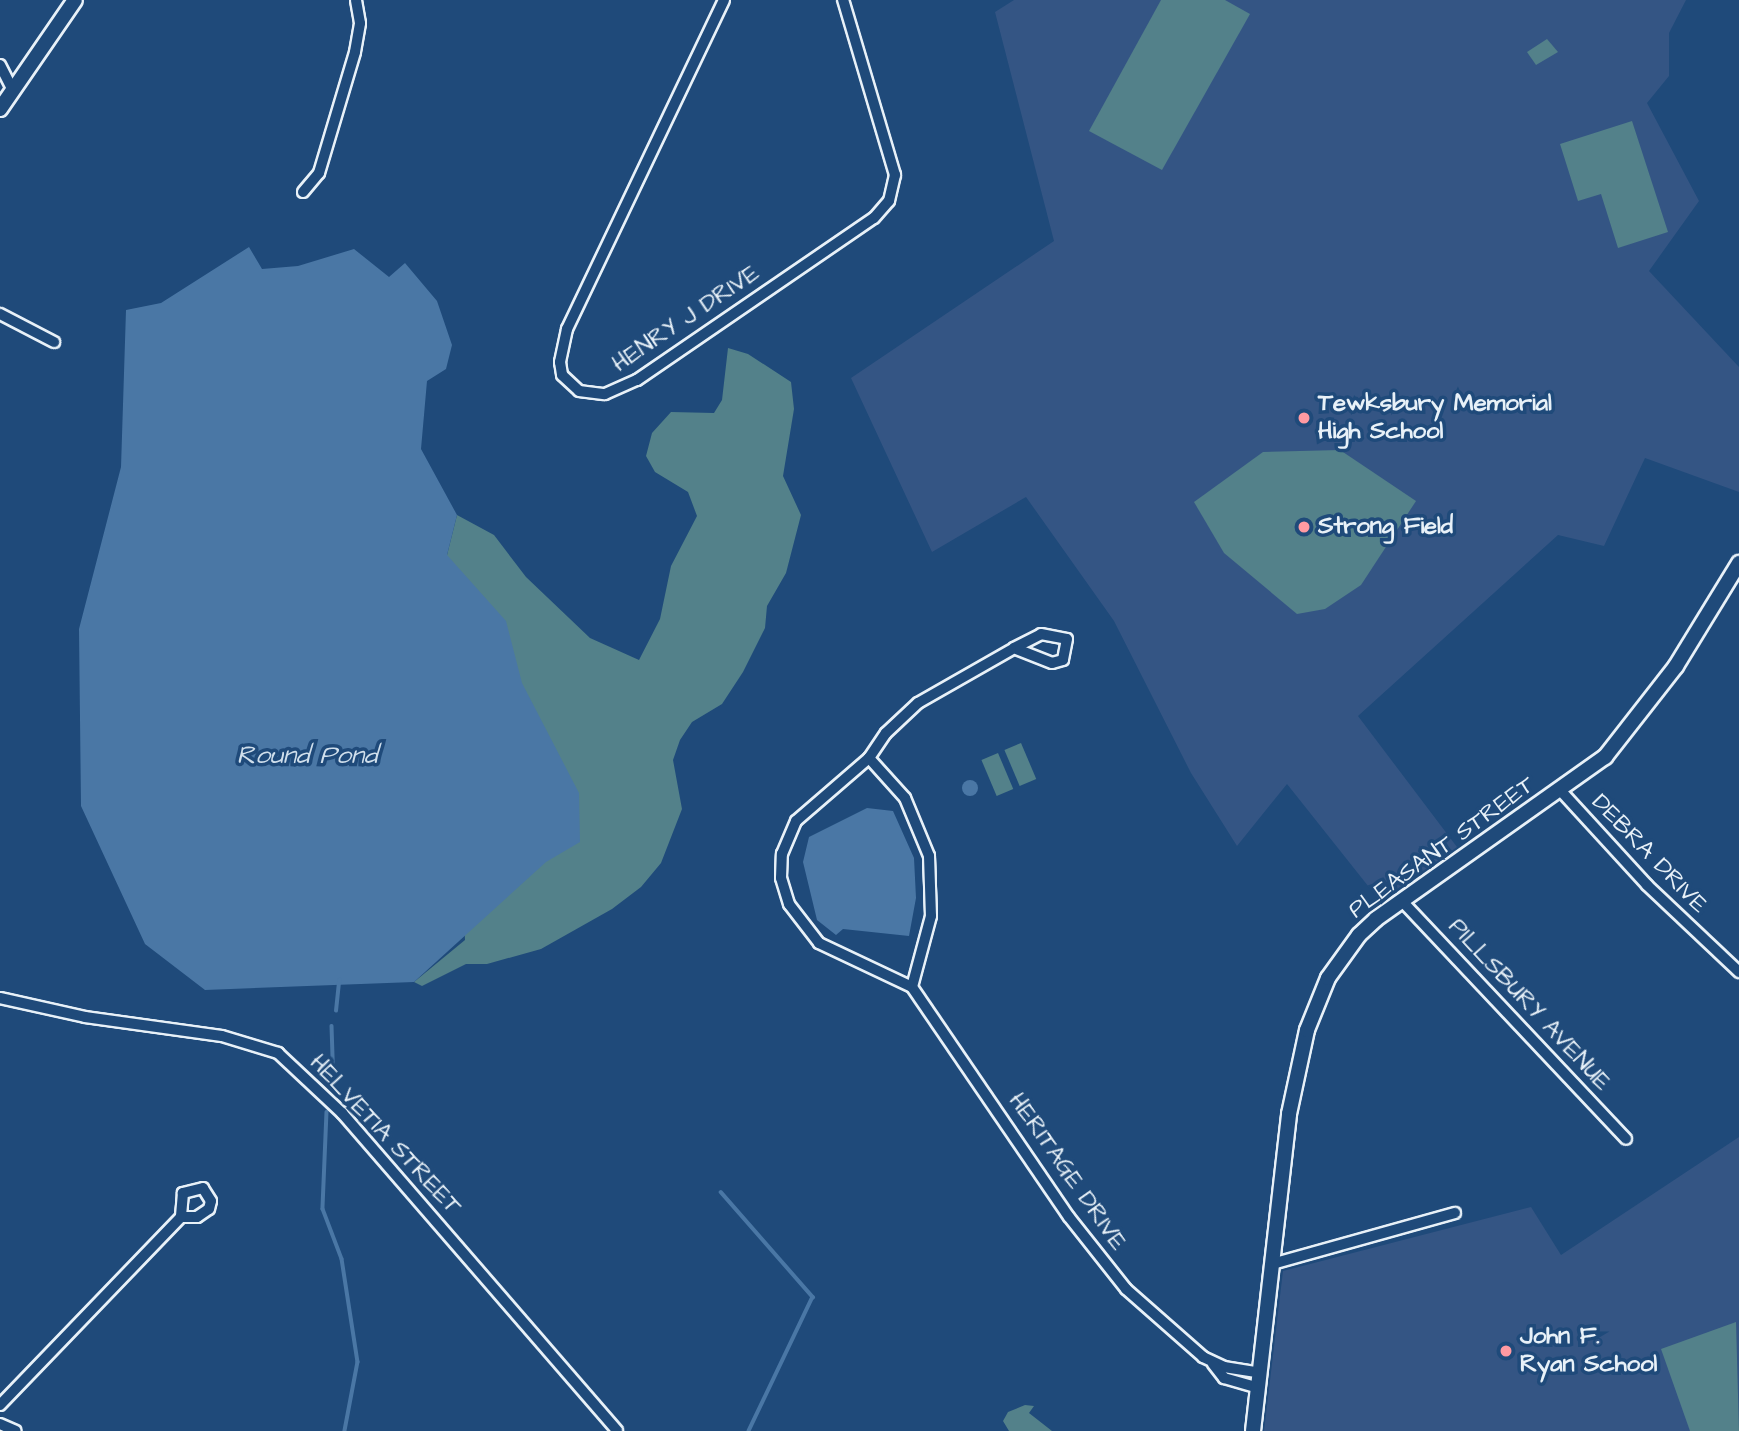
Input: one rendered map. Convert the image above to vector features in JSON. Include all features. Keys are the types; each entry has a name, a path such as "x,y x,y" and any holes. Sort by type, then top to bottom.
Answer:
{"main road":[{"path":"0,109 75,0"},
{"name":"PLEASANT STREET","path":"1253,1431 1289,1114 1311,1019 1342,955 1359,934 1401,900 1561,791 1605,757 1650,702 1718,602 1739,563"}],"street":[{"path":"303,191 319,173 355,52 360,23 356,0"},
{"name":"HENRY J DRIVE","path":"724,0 567,329 560,362 566,382 579,391 605,394 637,380 874,218 889,201 895,175 843,0"},
{"path":"0,65 13,90"},
{"path":"0,314 54,342"},
{"path":"1041,634 1067,639 1066,655 1052,663 1014,648 1041,634"},
{"path":"869,758 905,798 929,856 931,915 912,986 819,943 789,904 780,878 782,853 796,821 869,758 887,733 918,703 1011,650"},
{"name":"DEBRA DRIVE","path":"1561,791 1656,894 1739,972"},
{"name":"PILLSBURY AVENUE","path":"1401,900 1626,1139"},
{"name":"HERITAGE DRIVE","path":"912,986 1102,1261 1148,1312 1211,1362 1259,1381"},
{"name":"HELVETIA STREET","path":"0,998 85,1017 222,1036 278,1053 342,1113 617,1431"},
{"path":"1272,1264 1455,1213"},
{"path":"0,1405 181,1217"},
{"path":"0,1424 16,1431"}],"shaded area":[{"name":"Tewksbury Memorial High School","path":"1014,0 1686,0 1669,33 1669,76 1647,103 1699,201 1649,271 1739,367 1739,492 1645,458 1604,546 1558,535 1358,716 1457,847 1380,901 1287,784 1237,846 1191,773 1114,621 1026,497 932,552 851,378 1054,241 995,12"},
{"name":"John F. Ryan School","path":"1739,1137 1739,1431 1264,1431 1283,1271 1531,1207 1561,1255"}],"green space":[{"path":"1161,0 1225,0 1250,14 1162,170 1089,131"},
{"path":"1547,39 1558,52 1536,65 1527,52"},
{"path":"1632,121 1668,232 1618,248 1601,194 1578,201 1560,144"},
{"path":"728,348 748,354 791,382 794,409 783,476 801,515 786,573 767,606 765,628 743,672 722,704 692,722 680,740 673,760 682,809 661,863 641,887 612,909 541,949 487,964 466,964 422,986 414,982 465,940 447,555 457,515 494,535 526,577 590,638 639,660 660,619 671,566 697,516 688,492 655,472 646,456 652,433 671,412 714,413 722,400"},
{"name":"Strong Field","path":"1340,450 1416,501 1361,585 1325,609 1297,614 1224,553 1194,502 1263,452"},
{"path":"1021,743 1036,779 1020,786 1004,750"},
{"path":"998,753 1013,789 997,796 981,760"},
{"path":"1736,1322 1739,1431 1690,1431 1661,1349"},
{"path":"1025,1405 1034,1406 1029,1413 1052,1431 1009,1431 1003,1421 1008,1412"}],"water":[{"name":"Round Pond","path":"249,247 262,269 298,266 354,249 389,277 405,263 437,301 452,345 446,369 427,381 421,449 457,515 447,555 506,621 522,683 579,793 580,842 546,862 414,982 205,990 145,944 81,806 79,629 121,467 126,310 161,303"},
{"path":"970,780 978,788 970,796 962,788"},
{"path":"867,808 893,811 914,858 916,898 909,936 843,929 836,935 817,920 803,862 809,837"}],"waterway":[{"path":"336,1011 339,980"},
{"path":"332,1026 334,1085"},
{"path":"327,1112 323,1209 342,1259 358,1362 345,1431"},
{"path":"721,1192 813,1297 749,1431"}],"place":[{"name":"Tewksbury Memorial High School","path":"1304,418"},
{"name":"Strong Field","path":"1304,527"},
{"name":"John F. Ryan School","path":"1506,1351"}]}
